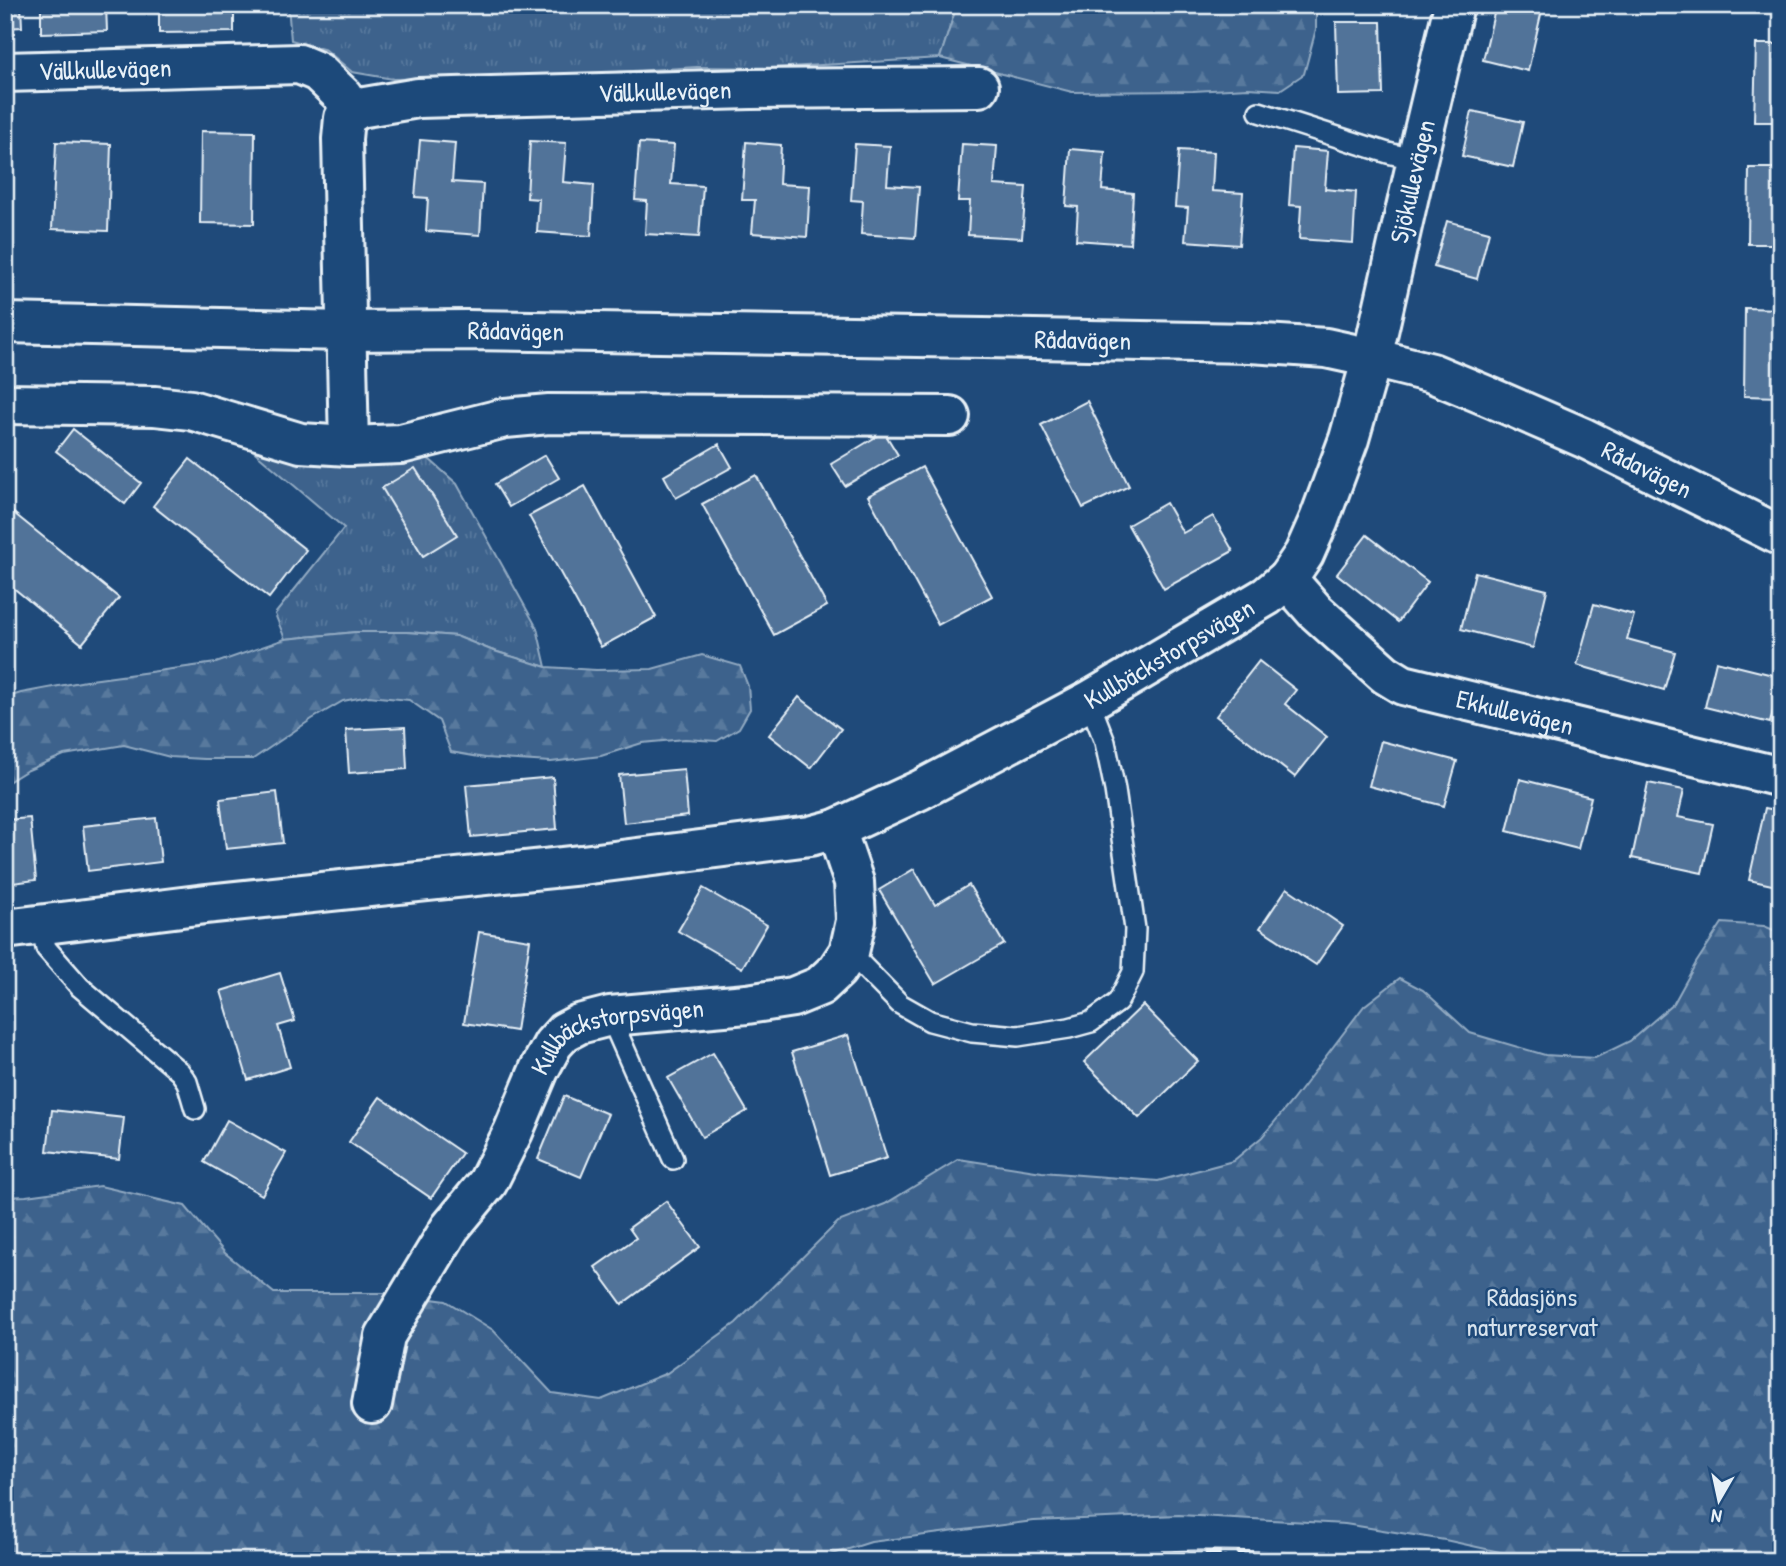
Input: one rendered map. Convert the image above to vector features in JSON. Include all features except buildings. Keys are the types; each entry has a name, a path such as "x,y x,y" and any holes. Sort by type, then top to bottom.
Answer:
{"street":[{"name":"Sjökullevägen","path":"1372,358 1454,5"},
{"name":"Vällkullevägen","path":"5,72 299,64 318,72 343,96 353,111 374,104 418,98 751,89 979,87"},
{"path":"349,446 342,139 344,118 353,111"},
{"name":"Rådavägen","path":"5,323 346,331 480,330 1237,343 1326,348 1432,373 1584,438 1781,536"},
{"name":"Kullbäckstorpsvägen","path":"23,927 206,904 582,865 810,836 836,829 920,790 1089,701 1267,596 1287,579 1304,554 1319,520 1349,439 1372,358"},
{"path":"5,404 124,405 191,410 301,443 349,446 401,444 505,418 549,414 950,416"},
{"name":"Ekkullevägen","path":"1287,579 1315,611 1385,674 1403,685 1781,777"},
{"name":"Kullbäckstorpsvägen","path":"372,1404 385,1336 450,1228 488,1182 552,1044 579,1024 610,1016 747,1004 793,997 820,986 837,970 849,952 856,921 854,882 836,829"}],"lane":[{"path":"1259,112 1417,160"},
{"path":"849,952 900,1004 930,1021 972,1032 1018,1036 1069,1028 1091,1022 1118,1002 1133,972 1135,929 1115,790 1105,742 1089,701"},
{"path":"23,927 46,948 80,987 180,1072 187,1082 195,1109"},
{"path":"610,1016 673,1159"}],"green space":[{"path":"288,5 957,5 940,58 771,68 697,67 535,77 393,79 352,72 326,50 291,40"},
{"path":"957,5 1316,5 1316,29 1304,74 1280,90 1248,88 1072,92 940,58"},
{"path":"250,448 429,459 457,484 537,628 546,667 456,636 356,632 285,639 275,614 344,528"},
{"path":"356,632 456,636 546,667 652,669 702,655 740,666 748,686 750,709 739,728 717,741 685,739 642,743 601,756 551,762 485,758 451,752 439,721 409,700 369,696 343,701 253,759 170,757 124,745 64,755 26,771 5,784 5,698 91,680 216,663 285,639"},
{"name":"Rådasjöns naturreservat","path":"1722,923 1764,926 1781,933 1781,1561 1541,1561 1445,1540 1345,1524 1179,1515 1034,1521 871,1542 811,1561 5,1561 5,1197 100,1186 185,1206 225,1253 274,1293 388,1293 446,1301 493,1330 552,1393 601,1400 667,1373 736,1323 838,1222 885,1204 959,1159 1042,1172 1158,1181 1233,1161 1262,1137 1364,1006 1400,978 1423,990 1470,1033 1545,1055 1595,1058 1630,1041 1674,1003"}],"railway":[{"path":"1061,1561 1200,1554 1270,1555 1339,1561"}]}
